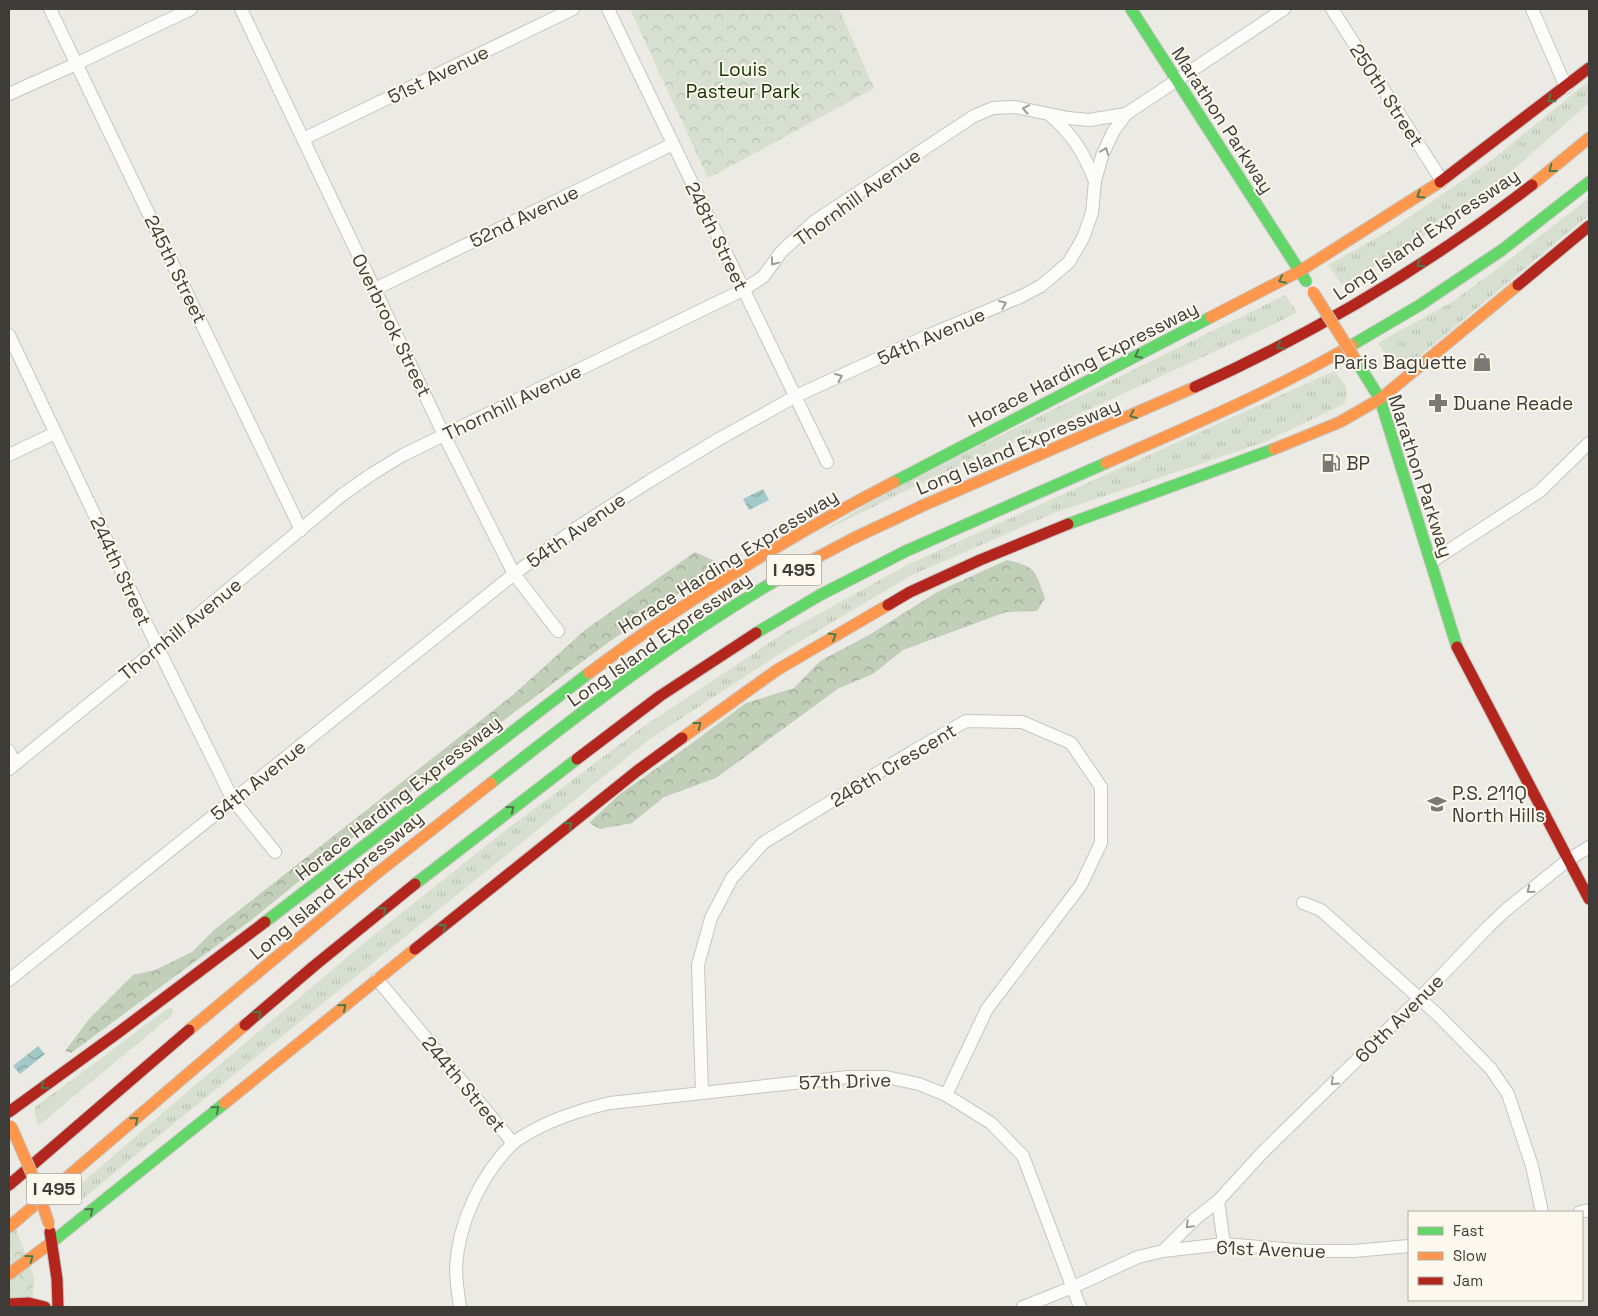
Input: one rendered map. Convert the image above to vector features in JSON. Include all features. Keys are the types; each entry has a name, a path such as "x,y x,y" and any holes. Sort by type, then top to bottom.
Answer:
{"main road":[{"name":"Marathon Parkway","path":"1131,9 1380,399 1457,646 1589,898"},
{"name":"Horace Harding Expressway","path":"9,1112 288,906 554,699 625,646 698,596 771,550 849,505 1300,271 1442,181 1589,68"},
{"name":"Long Island Expressway","path":"9,1185 295,940 421,836 633,674 724,611 808,562 897,516 1216,378 1315,328 1401,276 1480,223 1564,160 1589,138"},
{"name":"I 495","path":"9,1227 314,966 441,863 660,696 744,640 820,595 906,551 1221,412 1330,358 1420,305 1493,256 1589,182"},
{"path":"9,1274 52,1242 637,771 709,717 777,670 910,592 980,560 1053,529 1250,458 1340,422 1380,399 1589,226"},
{"path":"10,1124 32,1174 49,1224 57,1278 58,1307"},
{"path":"9,1175 77,1126"},
{"path":"9,1234 98,1152"},
{"path":"9,1304 29,1303 45,1307"}],"street":[{"name":"245th Street","path":"50,9 301,530"},
{"path":"9,94 191,9"},
{"name":"Overbrook Street","path":"241,9 444,435 514,574 558,632"},
{"name":"51st Avenue","path":"303,139 573,9"},
{"name":"248th Street","path":"608,9 794,398 827,462"},
{"name":"Thornhill Avenue","path":"12,766 342,495 372,474 444,435 743,290 762,277 782,251 816,221 969,118 993,108 1004,107 1027,108 1050,115 1090,120 1126,114 1284,9"},
{"name":"250th Street","path":"1332,9 1442,181"},
{"path":"1532,9 1566,87"},
{"name":"54th Avenue","path":"9,980 514,574 578,527 719,438 794,398 927,336 1042,286 1069,262 1084,238 1092,213 1095,181 1107,144 1126,114"},
{"name":"Thornhill Avenue","path":"1050,115 1065,128 1077,144 1087,160 1095,181"},
{"name":"52nd Avenue","path":"375,289 673,144"},
{"name":"244th Street","path":"9,335 158,648 233,800 275,852"},
{"path":"9,455 55,433"},
{"path":"1431,562 1540,491 1589,443"},
{"name":"246th Crescent","path":"702,1093 698,965 711,918 732,878 763,843 966,721 1022,722 1071,743 1101,787 1101,844 1081,885 987,1010 946,1095"},
{"path":"9,751 12,766"},
{"name":"60th Avenue","path":"1163,1251 1195,1219 1218,1201 1262,1153 1419,999 1507,909 1568,860 1589,847"},
{"path":"1303,903 1321,910 1438,1015 1491,1069 1508,1094 1532,1166 1542,1211"},
{"name":"244th Street","path":"378,979 513,1143 486,1177 463,1227 456,1268 460,1307"},
{"name":"57th Drive","path":"513,1143 528,1132 548,1122 584,1109 610,1103 848,1078 886,1077 920,1084 946,1095 991,1123 1022,1156 1080,1307"},
{"path":"1218,1201 1224,1244"},
{"name":"61st Avenue","path":"1024,1307 1138,1257 1163,1251 1224,1244 1307,1251 1354,1251 1408,1246"}],"green space":[{"name":"Louis Pasteur Park","path":"630,9 839,9 874,88 708,178"},
{"path":"1589,81 1589,103 1514,169 1417,241 1342,285 1328,265 1389,231 1489,162"},
{"path":"1589,198 1589,215 1416,359 1398,368 1392,365 1378,343 1452,302"},
{"path":"1285,295 1297,312 1081,413 932,478 818,534 882,495"},
{"path":"1334,371 1347,390 1344,404 1265,442 1054,513 912,575 787,649 650,739 167,1129 77,1204 72,1204 68,1195 370,938 502,833 644,726 784,633 907,565"},
{"path":"695,552 721,564 602,647 512,714 383,813 250,921 71,1053 65,1051 90,1018 133,975 155,970 192,952 214,930 514,694 585,630"},
{"path":"1007,560 1024,565 1034,572 1045,598 1037,611 1006,612 903,650 873,674 839,688 716,778 664,797 632,823 600,829 589,823 620,794 746,703 794,688 820,661 869,635 937,592"},
{"path":"173,1008 172,1015 38,1126 34,1111 36,1106 167,1009"},
{"path":"9,1210 34,1277 32,1307 9,1307"}],"water":[{"path":"763,489 769,500 749,510 743,499"},
{"path":"38,1046 45,1054 20,1074 13,1066"}],"traffic: fast":[{"path":"1131,9 1306,281"},
{"path":"1352,345 1420,305 1502,250 1589,182"},
{"path":"894,482 1211,317"},
{"path":"1357,362 1380,399 1457,647"},
{"path":"1068,524 1274,449"},
{"path":"756,633 820,595 906,551 1106,463"},
{"path":"491,783 603,696 680,641 801,566"},
{"path":"265,922 589,673"},
{"path":"415,884 577,759"},
{"path":"52,1242 225,1103"}],"traffic: slow":[{"path":"1532,185 1589,138"},
{"path":"1211,317 1300,271 1440,182"},
{"path":"1274,449 1340,422 1380,399 1518,285"},
{"path":"1313,292 1357,362"},
{"path":"1106,463 1262,393 1352,345"},
{"path":"801,566 854,538 922,506 1195,387"},
{"path":"589,673 625,646 737,571 815,525 894,482"},
{"path":"682,738 777,670 888,605"},
{"path":"189,1030 376,874 491,783"},
{"path":"225,1103 415,949"},
{"path":"9,1227 245,1025"},
{"path":"11,1126 32,1174 49,1224"},
{"path":"9,1274 52,1242"}],"traffic: jam":[{"path":"1440,182 1589,68"},
{"path":"1195,387 1284,344 1370,296 1452,243 1532,185"},
{"path":"1518,285 1589,226"},
{"path":"888,605 910,592 980,560 1068,524"},
{"path":"577,759 660,696 756,633"},
{"path":"1457,647 1589,899"},
{"path":"415,949 637,771 682,738"},
{"path":"245,1025 415,884"},
{"path":"9,1112 265,922"},
{"path":"9,1185 189,1030"},
{"path":"50,1232 57,1279 58,1307"},
{"path":"9,1304 29,1303 45,1307"}],"place":[{"name":"Paris Baguette","path":"1482,362"},
{"name":"Duane Reade","path":"1438,403"},
{"name":"BP","path":"1331,463"},
{"name":"P.S. 211Q North Hills","path":"1437,804"}]}
